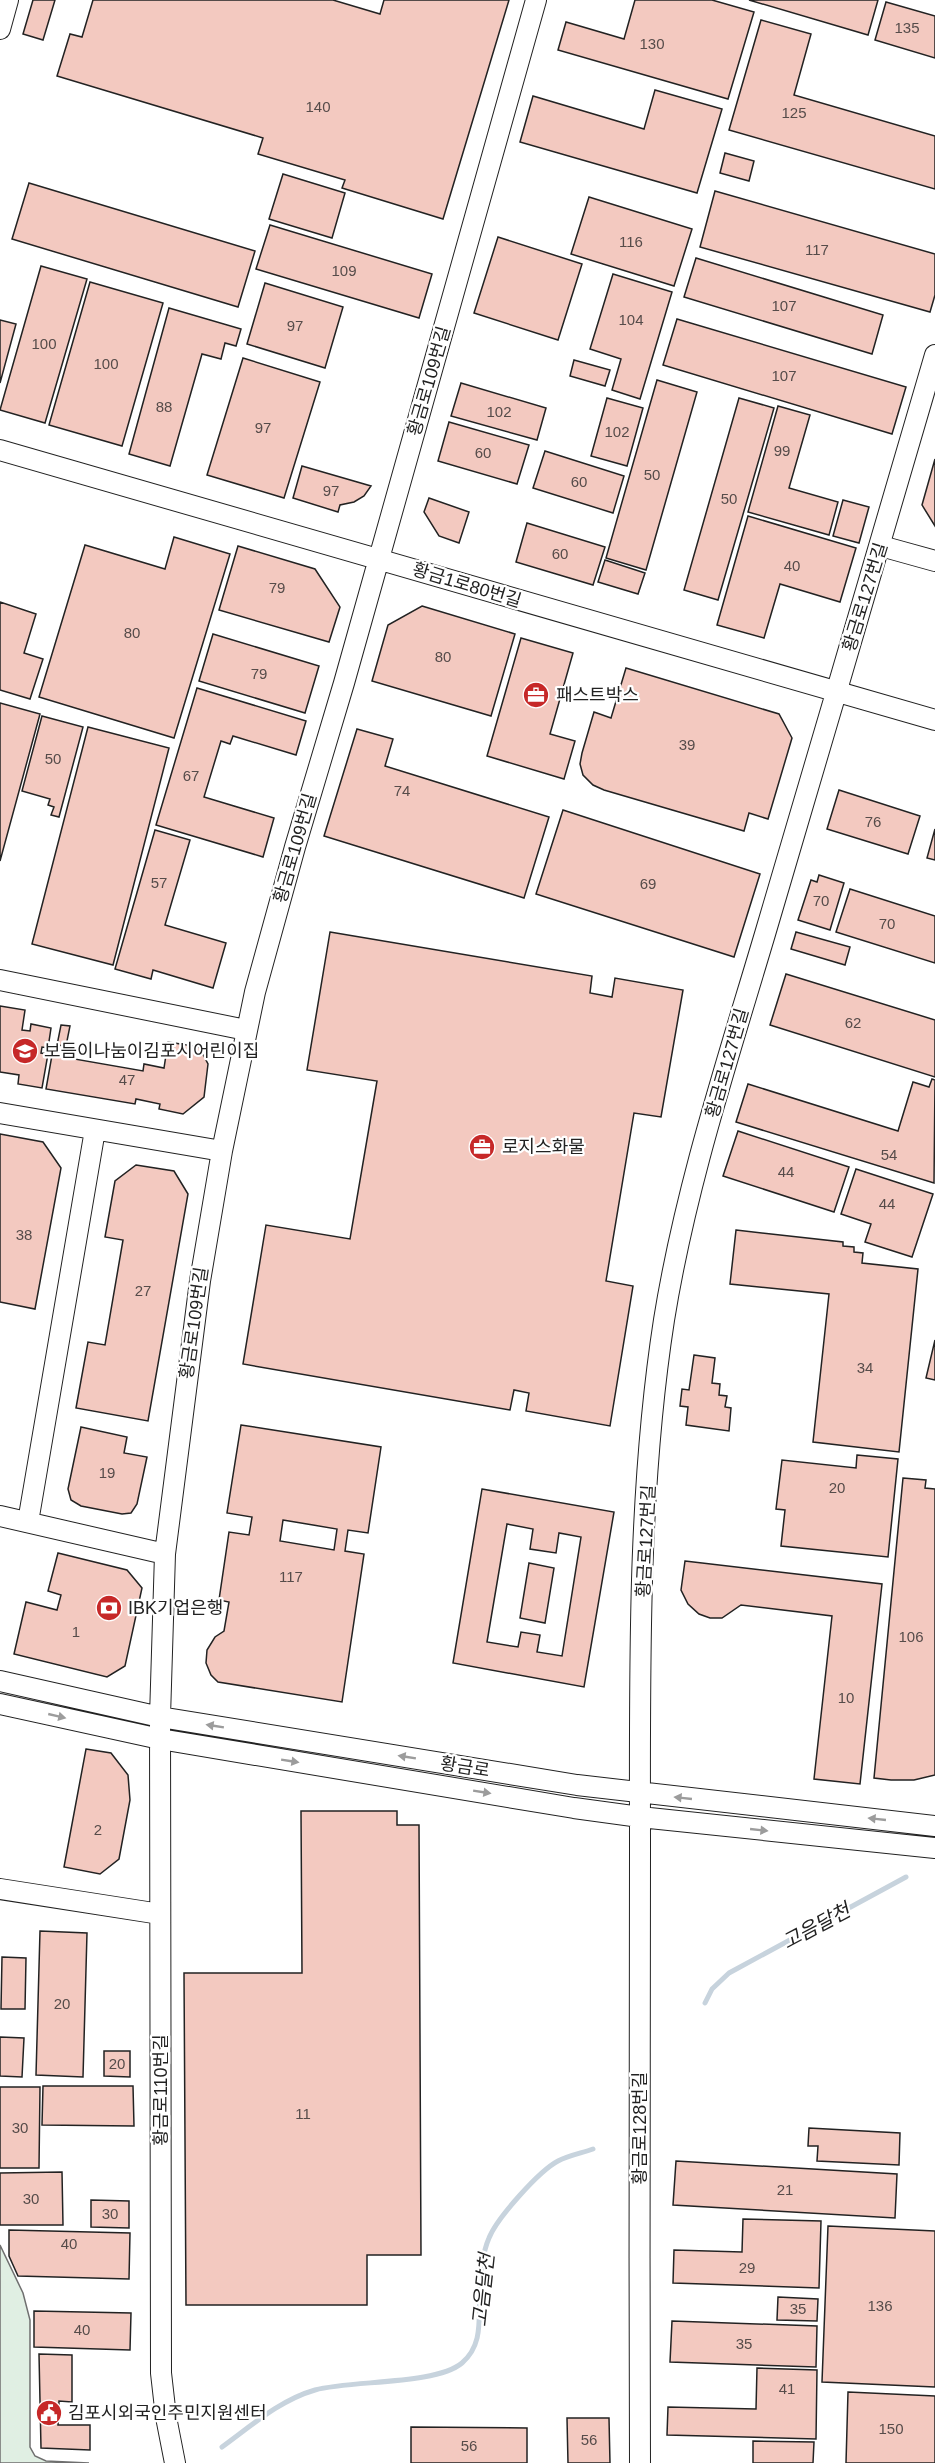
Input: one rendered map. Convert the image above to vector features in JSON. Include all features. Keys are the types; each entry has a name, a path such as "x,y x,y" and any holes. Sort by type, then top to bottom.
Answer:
{"street":[{"path":"0,29 8,0"},
{"name":"황금로109번길","path":"160,1717 165,1554 196,1304 222,1151 246,1030 295,847 379,559 536,0"},
{"name":"황금로127번길","path":"640,1793 639,1717 644,1551 653,1407 666,1310 686,1215 718,1091 881,546 935,355"},
{"name":"황금1로80번길","path":"0,450 935,720"},
{"path":"881,546 935,561"},
{"path":"0,980 246,1030"},
{"path":"0,1113 222,1151"},
{"path":"28,1522 95,1130"},
{"path":"0,1515 165,1554"},
{"name":"황금로","path":"0,1681 160,1717 554,1781 640,1793 935,1826"},
{"name":"황금로","path":"0,1704 160,1739 640,1817 935,1848"},
{"name":"황금로110번길","path":"160,1717 161,2373 166,2417 175,2463"},
{"name":"황금로128번길","path":"640,1793 640,2463"},
{"path":"0,1889 160,1914"}],"green space":[{"path":"0,2245 23,2293 30,2320 30,2447 35,2456 46,2461 89,2463 0,2463"}],"building":[{"path":"33,0 55,0 43,40 23,34"},
{"path":"93,0 333,0 380,14 384,0 509,0 443,219 342,188 345,180 258,154 263,138 57,76 70,34 82,37"},
{"path":"635,0 712,0 754,12 728,99 558,50 566,22 624,39"},
{"path":"749,0 878,0 868,35"},
{"path":"886,2 935,16 935,58 875,40"},
{"path":"761,20 811,34 794,95 935,136 935,189 729,130"},
{"path":"655,90 722,109 697,193 520,142 533,96 644,129"},
{"path":"725,153 754,161 749,181 720,173"},
{"path":"283,174 345,193 332,238 269,219"},
{"path":"29,183 255,251 238,307 12,239"},
{"path":"715,191 935,254 935,295 930,312 700,247"},
{"path":"589,197 692,229 674,286 571,254"},
{"path":"270,225 432,274 419,318 256,269"},
{"path":"498,237 582,264 558,340 474,313"},
{"path":"696,258 883,315 872,354 684,297"},
{"path":"41,266 87,279 45,423 0,410"},
{"path":"613,274 672,292 640,399 612,390 621,359 590,349"},
{"path":"90,282 163,303 122,446 49,425"},
{"path":"265,283 343,307 325,368 247,344"},
{"path":"169,308 241,329 236,346 225,343 221,359 202,354 170,466 129,454"},
{"path":"677,319 906,387 892,434 663,365"},
{"path":"0,320 16,324 0,383"},
{"path":"243,358 320,382 284,498 207,475"},
{"path":"574,360 610,370 605,386 570,376"},
{"path":"657,380 697,392 646,570 606,558"},
{"path":"461,383 546,408 537,440 451,416"},
{"path":"607,398 643,408 627,466 591,456"},
{"path":"739,398 774,408 718,600 684,590"},
{"path":"778,406 810,415 789,488 838,502 829,535 748,512"},
{"path":"449,422 529,445 517,484 438,461"},
{"path":"545,451 624,476 613,513 533,488"},
{"path":"935,459 935,526 922,505"},
{"path":"302,466 371,486 364,496 354,502 340,505 338,512 293,498"},
{"path":"429,498 469,512 459,543 439,536 424,512"},
{"path":"843,500 869,507 859,543 833,536"},
{"path":"748,516 856,548 840,602 780,584 764,638 717,625"},
{"path":"527,523 605,547 593,585 516,562"},
{"path":"174,537 230,554 174,738 39,697 85,545 165,569"},
{"path":"238,546 315,569 340,607 329,642 219,610"},
{"path":"605,560 645,573 638,594 598,582"},
{"path":"0,602 36,614 24,653 43,659 30,699 0,690"},
{"path":"422,606 515,634 491,716 372,681 388,625"},
{"path":"213,634 319,666 305,713 199,681"},
{"path":"521,638 573,653 550,734 575,741 564,779 487,756"},
{"path":"626,668 779,714 792,738 768,819 749,813 744,831 604,790 593,785 583,775 580,764 594,712 611,718"},
{"path":"197,688 306,721 296,755 233,736 230,744 221,741 204,797 274,818 263,857 156,825"},
{"path":"0,703 40,714 0,861"},
{"path":"42,716 83,727 59,817 51,815 54,807 48,805 50,799 22,791"},
{"path":"88,727 169,748 113,965 32,944"},
{"path":"357,729 393,739 385,766 549,817 524,898 324,836"},
{"path":"839,790 920,816 908,854 827,829"},
{"path":"563,810 760,874 734,957 536,894"},
{"path":"935,829 935,860 927,858"},
{"path":"155,830 190,840 165,925 226,943 213,988 153,970 151,979 115,969"},
{"path":"819,875 844,883 830,930 798,920 811,880 817,882"},
{"path":"850,889 935,916 935,963 836,932"},
{"path":"330,932 592,976 590,993 612,997 615,978 683,990 661,1117 634,1113 606,1281 633,1286 610,1426 526,1411 529,1393 514,1390 510,1410 243,1364 266,1225 350,1239 377,1081 307,1070"},
{"path":"796,932 850,947 845,965 791,949"},
{"path":"786,974 935,1020 935,1077 770,1025"},
{"path":"0,1006 25,1010 22,1030 30,1031 31,1024 51,1028 48,1048 42,1047 41,1053 48,1054 42,1088 18,1084 19,1075 0,1072"},
{"path":"61,1025 70,1026 66,1046 57,1045"},
{"path":"168,1042 199,1047 208,1064 204,1097 183,1114 159,1109 160,1104 136,1099 135,1104 46,1089 52,1055 143,1071 144,1064 164,1068"},
{"path":"932,1079 935,1080 934,1183 736,1122 748,1084 898,1131 913,1082 929,1087"},
{"path":"738,1131 849,1167 834,1212 723,1176"},
{"path":"0,1134 43,1142 61,1168 35,1309 0,1302"},
{"path":"136,1165 174,1171 188,1194 148,1421 76,1408 88,1342 105,1345 123,1240 105,1237 115,1181"},
{"path":"856,1169 933,1194 912,1257 865,1242 871,1224 841,1214"},
{"path":"736,1230 843,1242 843,1246 854,1247 854,1252 863,1253 862,1263 918,1269 899,1452 813,1442 829,1294 730,1284"},
{"path":"935,1340 935,1380 926,1378"},
{"path":"694,1355 715,1358 712,1383 720,1384 719,1395 727,1396 725,1407 731,1408 729,1431 686,1425 688,1407 680,1406 682,1389 689,1390"},
{"path":"241,1425 381,1447 368,1533 348,1530 345,1551 364,1554 342,1702 218,1682 211,1675 206,1663 207,1650 215,1637 224,1631 229,1602 219,1600 229,1532 249,1535 252,1517 227,1513","holes":["283,1520 337,1529 334,1550 280,1541"]},
{"path":"81,1427 127,1437 124,1453 147,1457 137,1504 131,1513 122,1514 81,1506 71,1500 68,1489"},
{"path":"857,1455 898,1459 888,1557 781,1546 785,1510 776,1509 782,1460 856,1468"},
{"path":"903,1478 926,1480 925,1488 935,1489 935,1775 914,1780 891,1780 874,1778"},
{"path":"482,1489 614,1512 584,1687 453,1663","holes":["507,1524 533,1529 530,1549 556,1553 559,1533 581,1537 562,1656 537,1652 540,1635 521,1632 518,1647 487,1642"]},
{"path":"58,1553 127,1570 142,1588 125,1666 107,1677 14,1654 26,1602 57,1610 61,1595 48,1591"},
{"path":"685,1561 882,1584 860,1784 814,1779 832,1616 741,1605 722,1618 710,1618 699,1614 688,1604 681,1590"},
{"path":"529,1563 554,1568 545,1623 520,1618"},
{"path":"86,1749 111,1753 128,1775 130,1800 119,1859 100,1874 64,1867"},
{"path":"301,1811 397,1811 397,1825 419,1825 421,2255 367,2255 367,2305 186,2305 184,1973 302,1973"},
{"path":"40,1931 87,1933 83,2077 36,2075"},
{"path":"2,1957 26,1958 25,2009 1,2009"},
{"path":"0,2037 24,2038 22,2077 0,2076"},
{"path":"104,2051 130,2051 130,2077 104,2076"},
{"path":"43,2086 133,2086 134,2126 42,2125"},
{"path":"0,2087 40,2087 39,2168 0,2168"},
{"path":"809,2128 900,2133 899,2165 817,2161 818,2146 808,2146"},
{"path":"676,2161 897,2174 895,2218 673,2205"},
{"path":"62,2172 63,2225 0,2225 0,2173"},
{"path":"91,2200 129,2201 129,2228 91,2227"},
{"path":"743,2219 821,2221 819,2288 673,2283 674,2250 742,2252"},
{"path":"828,2226 935,2231 935,2387 822,2382"},
{"path":"9,2230 130,2233 129,2279 18,2276 9,2256"},
{"path":"778,2297 818,2299 817,2321 777,2320"},
{"path":"34,2311 131,2313 130,2350 34,2347"},
{"path":"672,2321 817,2326 816,2367 670,2362"},
{"name":"김포시외국인주민지원센터","path":"39,2354 72,2355 72,2402 59,2401 58,2425 90,2425 90,2450 41,2448"},
{"path":"757,2368 817,2370 816,2439 667,2435 668,2407 756,2409"},
{"path":"848,2392 935,2396 935,2463 846,2463"},
{"path":"567,2418 609,2418 610,2463 568,2463"},
{"path":"411,2427 527,2428 527,2463 411,2463"},
{"path":"753,2441 814,2442 813,2463 753,2463"}],"waterway":[{"name":"고음달천","path":"705,2003 712,1989 729,1973 906,1877"},
{"name":"고음달천","path":"222,2447 266,2414 302,2394 331,2387 414,2379 450,2370 462,2363 469,2356 477,2339 482,2264 493,2229 540,2174 558,2161 593,2149"}],"place":[{"name":"패스트박스","path":"536,695"},
{"name":"보듬이나눔이김포시어린이집","path":"25,1051"},
{"name":"로지스화물","path":"482,1147"},
{"name":"IBK기업은행","path":"109,1608"},
{"name":"김포시외국인주민지원센터","path":"49,2413"}]}
